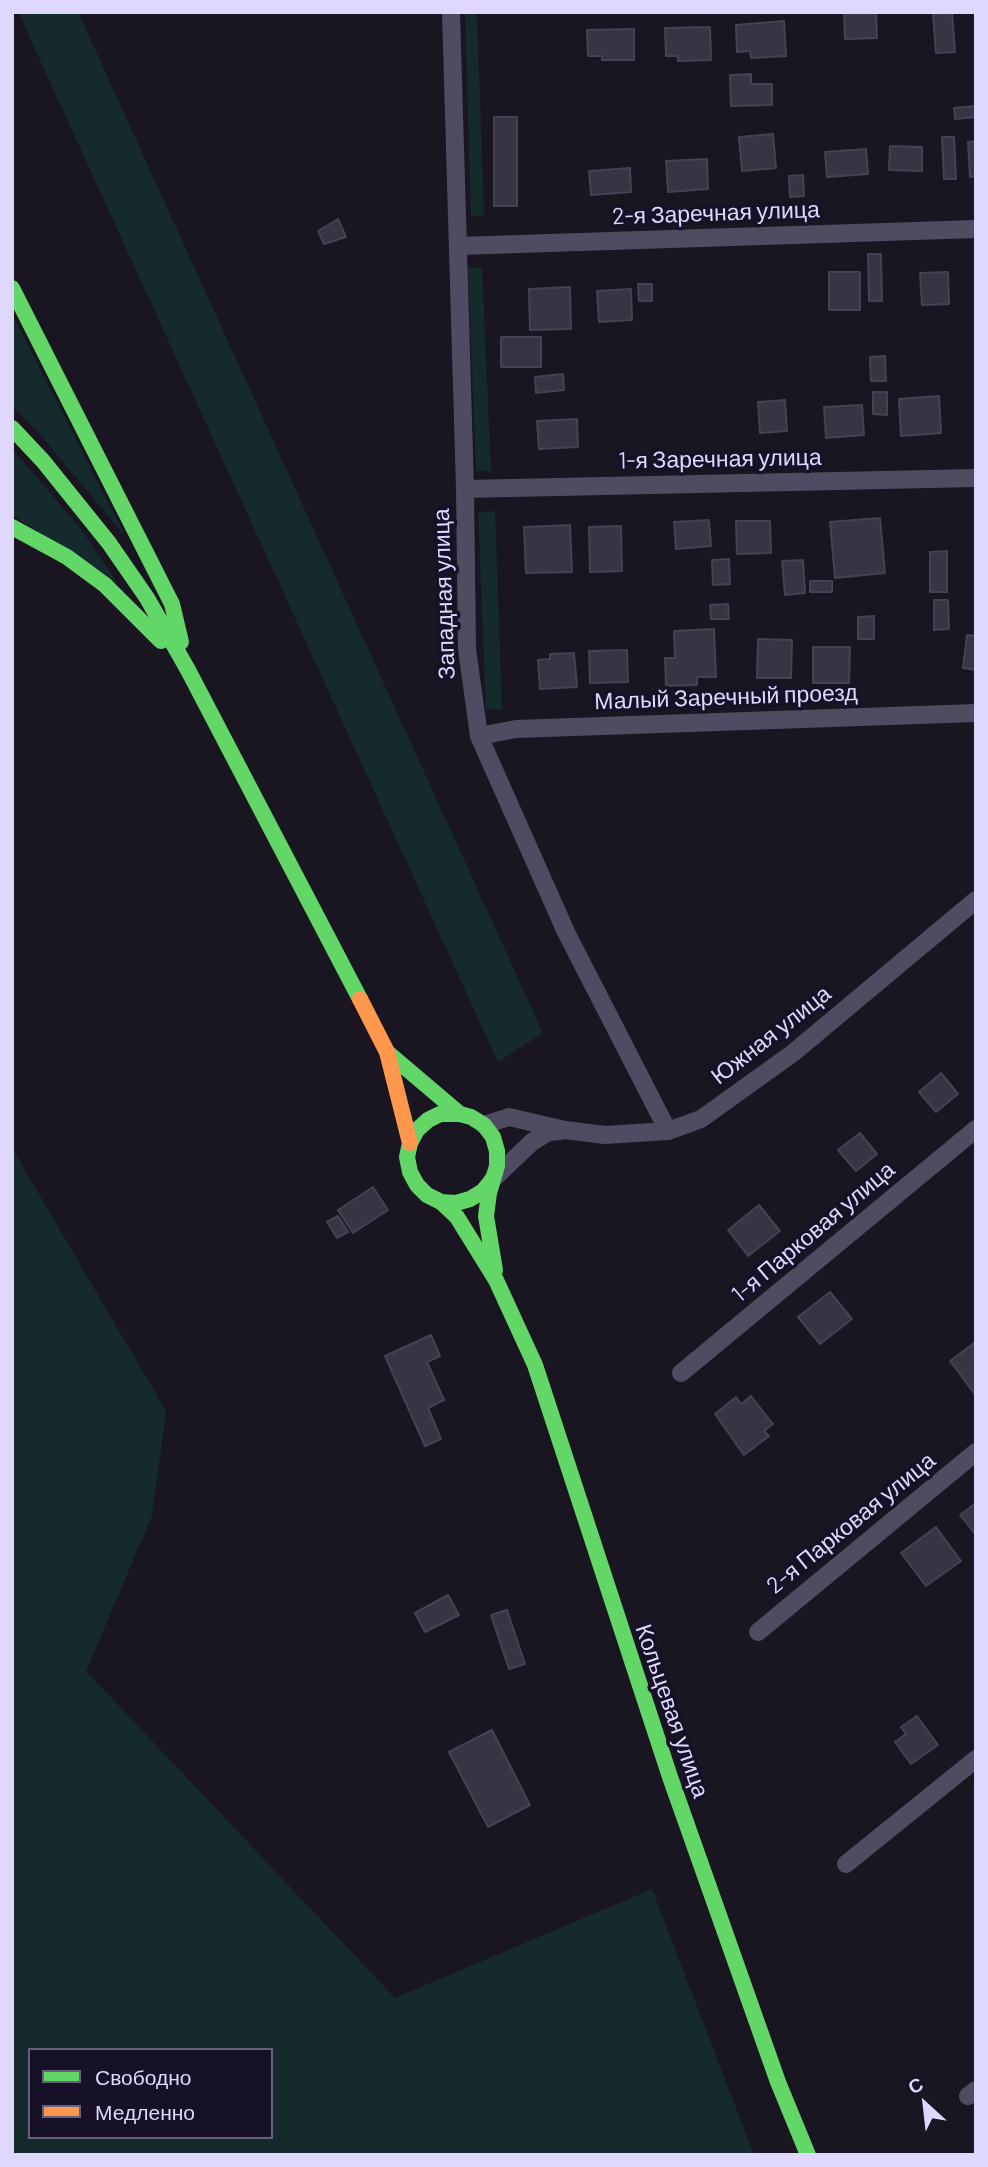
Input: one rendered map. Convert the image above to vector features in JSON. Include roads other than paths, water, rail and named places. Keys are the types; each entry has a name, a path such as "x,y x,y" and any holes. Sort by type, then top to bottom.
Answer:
{"street":[{"name":"Западная улица","path":"452,12 467,649 479,736 566,932 668,1131"},
{"name":"2-я Заречная улица","path":"458,246 976,229"},
{"path":"12,288 172,604 188,670"},
{"path":"12,428 43,461 109,543 147,598 188,670 387,1052 410,1143"},
{"name":"1-я Заречная улица","path":"465,489 976,478"},
{"path":"12,527 67,557 104,585 188,670"},
{"name":"Малый Заречный проезд","path":"479,736 516,730 976,713"},
{"name":"Южная улица","path":"484,1125 509,1118 605,1135 668,1131 701,1119 793,1053 976,900"},
{"path":"387,1052 460,1114"},
{"path":"440,1114 471,1117 484,1125 493,1137 497,1166 486,1216 496,1280 457,1217 441,1202 422,1190 410,1172 407,1157 410,1143 417,1130 440,1114"},
{"name":"1-я Парковая улица","path":"681,1373 976,1129"},
{"path":"441,1202 456,1203 470,1199 483,1191 532,1142 548,1132 565,1130"},
{"name":"Кольцевая улица","path":"496,1280 535,1365 670,1777 778,2082 808,2155"},
{"name":"2-я Парковая улица","path":"758,1632 976,1452"},
{"path":"846,1864 976,1759"}]}
